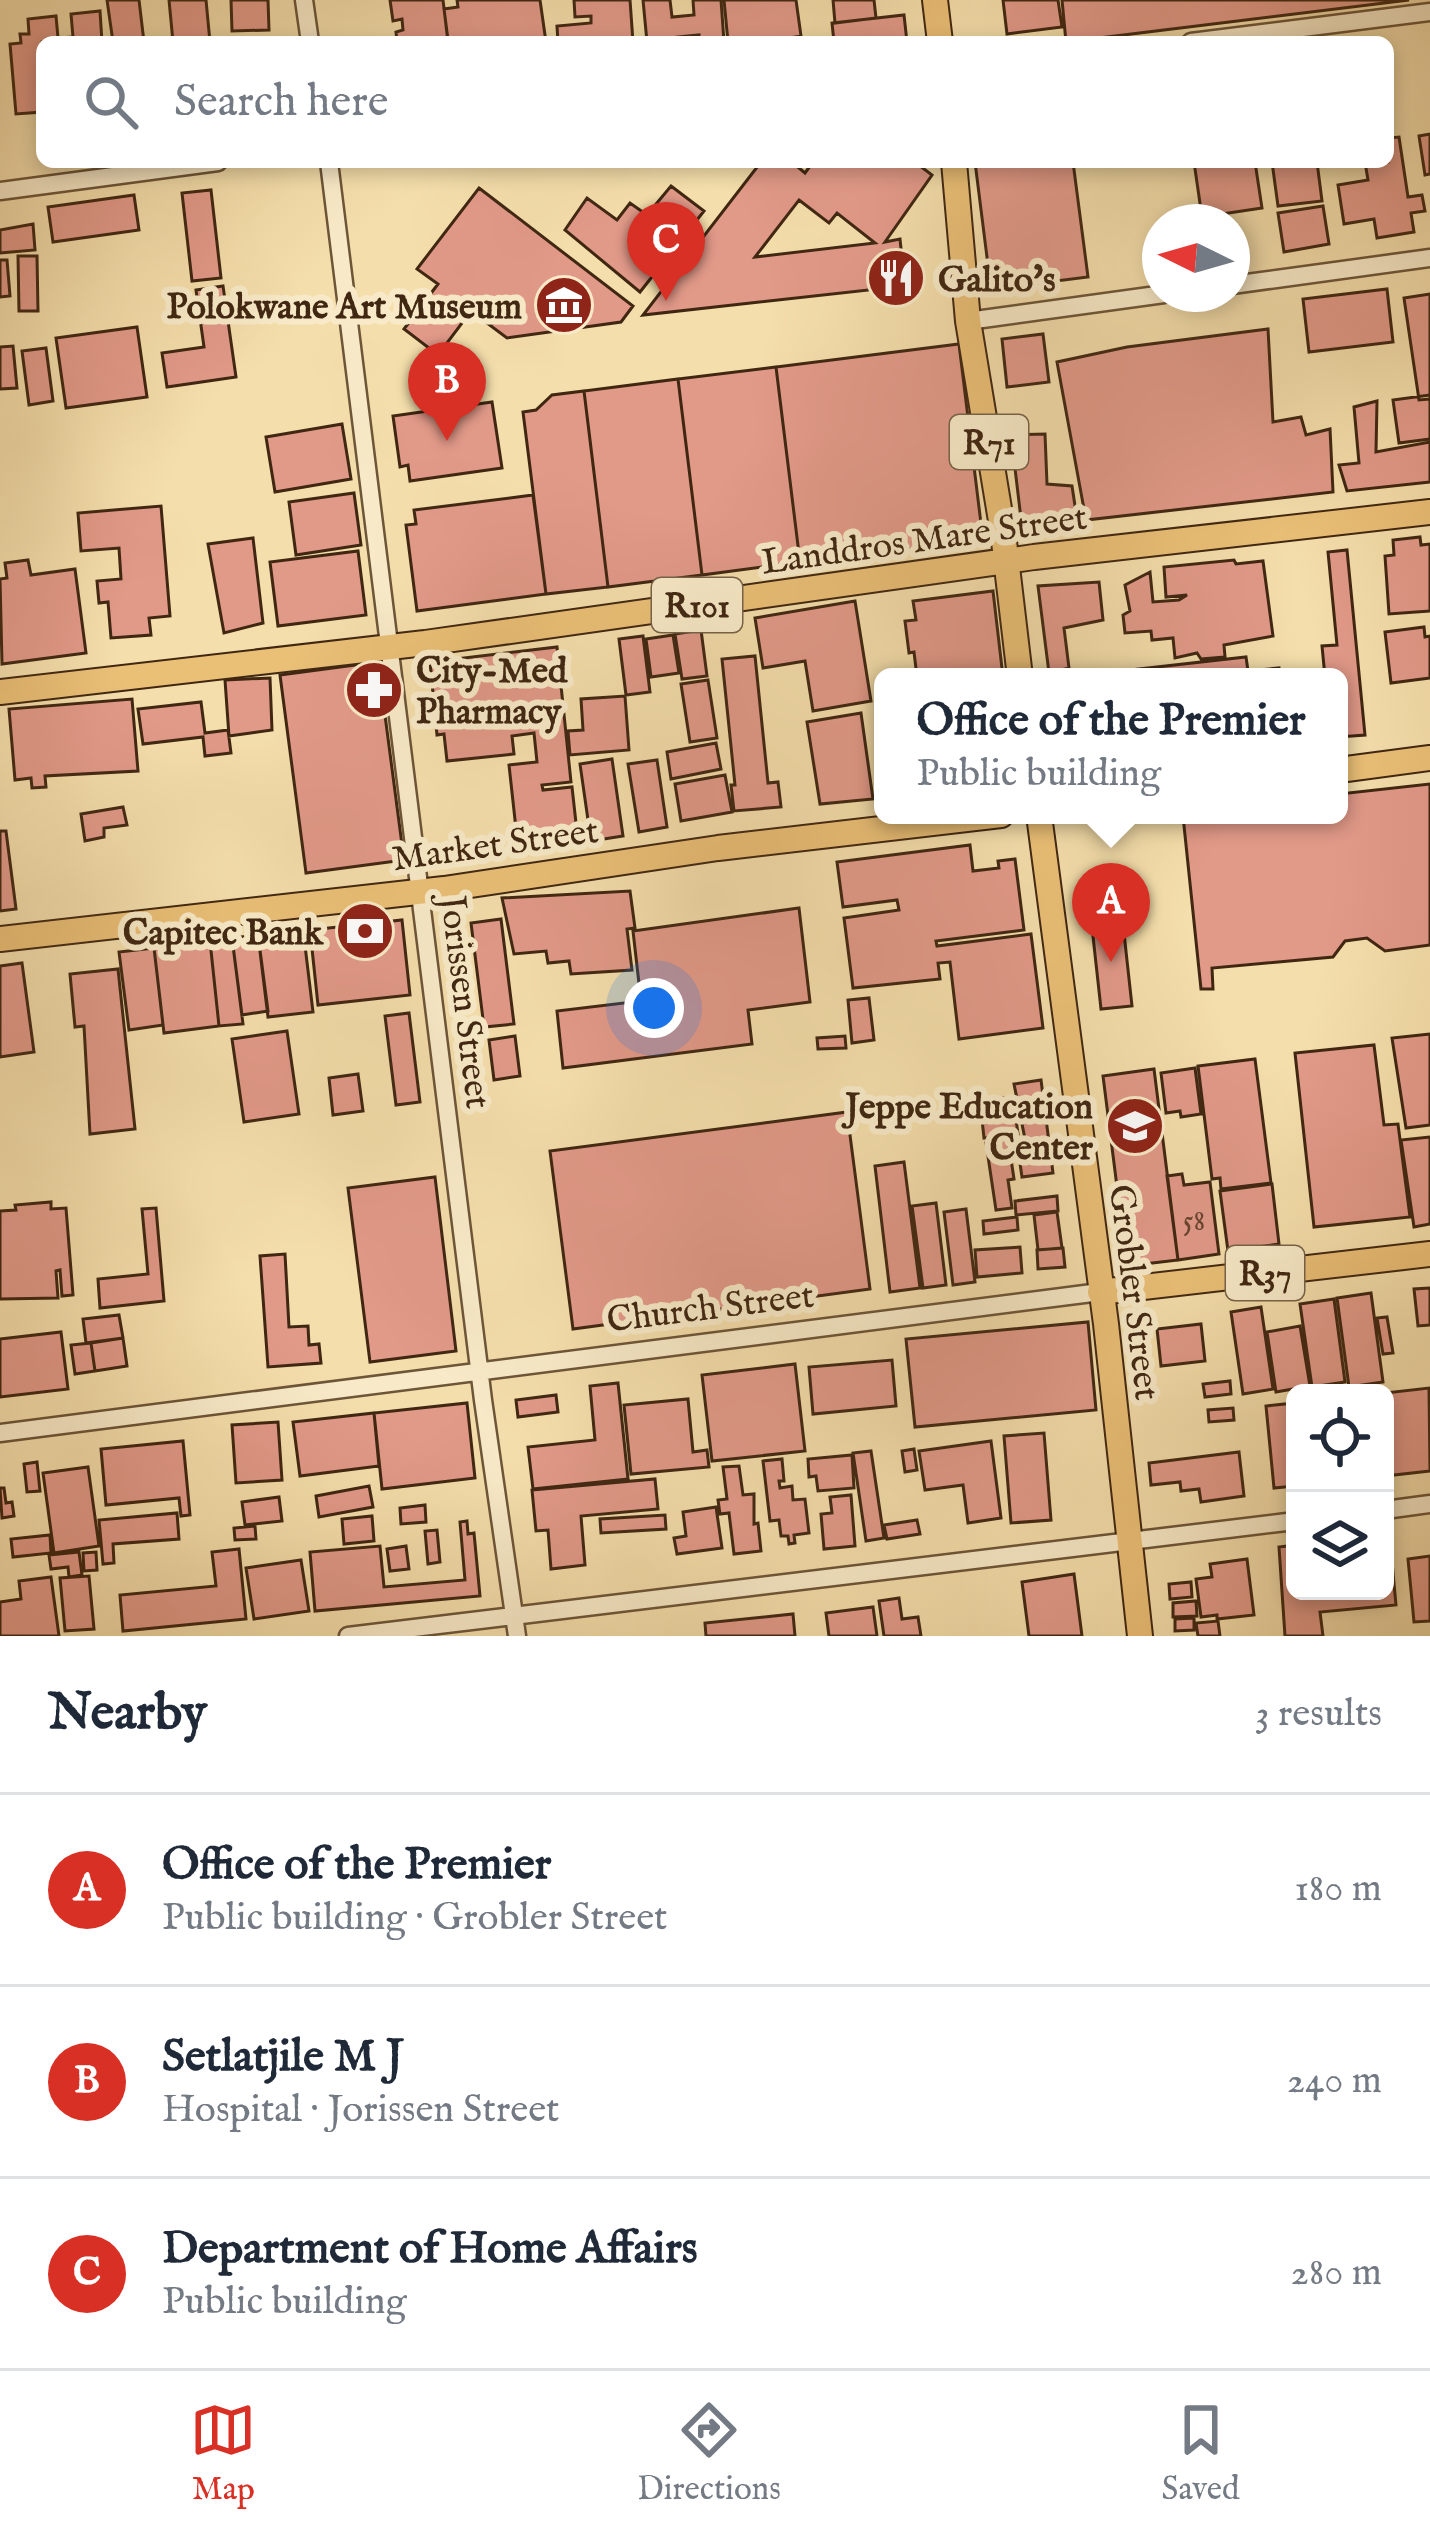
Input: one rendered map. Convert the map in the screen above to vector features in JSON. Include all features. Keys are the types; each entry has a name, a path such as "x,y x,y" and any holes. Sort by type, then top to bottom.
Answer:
{"main road":[{"path":"934,0 939,36"},
{"name":"R71","path":"955,168 968,321 1019,668"},
{"name":"Landdros Mare Street","path":"0,692 1430,512"},
{"path":"1348,769 1430,758"},
{"name":"Market Street","path":"0,939 419,892 718,848 924,824"},
{"name":"Grobler Street","path":"1040,824 1140,1636"},
{"name":"Church Street","path":"1100,1292 1430,1254"}],"street":[{"path":"304,0 309,36"},
{"path":"1239,36 1430,12"},
{"path":"0,191 173,168"},
{"name":"Jorissen Street","path":"330,168 479,1371 517,1636"},
{"path":"1250,283 1430,258"},
{"path":"968,321 1142,297"},
{"name":"Church Street","path":"0,1432 1100,1292"},
{"path":"1394,1509 1430,1504"},
{"path":"348,1636 1286,1522"}],"building":[{"path":"107,0 139,0 143,36 112,36"},
{"path":"169,0 206,0 209,36 172,36"},
{"path":"231,0 268,0 269,30 232,31"},
{"path":"390,0 443,0 447,36 396,36 403,30 402,19 393,21"},
{"path":"457,0 540,0 545,36 447,36 444,9 458,7"},
{"path":"574,0 630,0 633,36 558,36 557,26 591,23 591,16 575,17"},
{"path":"643,0 670,0 672,17 694,15 693,0 721,0 724,36 646,36"},
{"path":"724,0 796,0 801,36 727,36"},
{"path":"833,0 874,0 876,18 835,23"},
{"path":"1003,0 1058,0 1062,27 1007,34"},
{"path":"1062,0 1409,0 1115,36 1065,36"},
{"path":"100,11 102,36 73,36 71,14"},
{"path":"904,15 906,36 833,36 832,23"},
{"path":"56,16 58,36 36,36 36,112 16,114 10,44 21,43 20,34 29,34 28,19"},
{"path":"1430,134 1430,174 1425,175 1419,136"},
{"path":"1394,137 1399,137 1408,197 1422,195 1425,211 1411,213 1414,232 1377,238 1374,219 1344,224 1338,185 1368,180 1366,168 1394,168"},
{"path":"756,168 799,168 805,173 809,168 923,168 932,175 885,242 900,239 905,286 643,315","holes":["799,200 829,223 837,213 875,243 755,257"]},
{"path":"976,168 1074,168 1088,277 991,289"},
{"path":"1195,168 1256,168 1262,208 1200,204"},
{"path":"1273,168 1318,168 1322,201 1278,206"},
{"path":"671,186 704,211 640,292 565,230 587,198 617,220 630,203 647,215"},
{"path":"479,188 633,306 621,322 507,338 471,311 438,355 404,329 438,284 417,269"},
{"path":"211,190 221,278 192,281 182,193"},
{"path":"134,195 139,230 53,242 48,207"},
{"path":"1323,206 1329,244 1284,252 1278,213"},
{"path":"33,224 35,250 0,253 0,230"},
{"path":"18,256 37,256 38,311 19,311"},
{"path":"0,260 7,260 10,296 0,297"},
{"path":"223,286 236,377 167,387 162,353 204,347 196,290"},
{"path":"1387,289 1393,342 1309,352 1303,299"},
{"path":"1430,294 1430,399 1419,400 1404,298"},
{"path":"137,327 147,397 66,408 56,338"},
{"path":"1268,329 1273,422 1301,417 1306,435 1330,429 1333,492 1086,520 1057,362 1127,347"},
{"path":"1043,334 1049,382 1007,387 1002,339"},
{"path":"959,344 983,540 800,562 776,367"},
{"path":"13,346 17,388 0,389 0,347"},
{"path":"46,348 53,401 29,405 22,351"},
{"path":"776,367 800,562 702,575 678,379"},
{"path":"678,379 702,575 608,587 584,391"},
{"path":"584,391 608,587 546,594 523,412 536,410 552,395"},
{"path":"1430,395 1430,439 1399,443 1393,400"},
{"path":"1377,401 1376,452 1430,442 1430,482 1347,491 1339,465 1359,463 1354,407"},
{"path":"492,402 502,468 410,481 408,465 400,467 393,416"},
{"path":"342,424 351,479 275,492 266,437"},
{"path":"1045,434 1047,484 1072,486 1077,519 1022,527 1011,435"},
{"path":"354,493 361,545 296,555 289,502"},
{"path":"533,495 546,594 417,611 406,525 416,524 414,510"},
{"path":"161,506 170,616 149,618 151,635 111,638 108,602 99,603 97,581 121,579 119,548 81,551 78,513"},
{"path":"1420,537 1421,545 1430,544 1430,611 1389,614 1385,556 1394,555 1393,540"},
{"path":"253,538 263,623 224,633 208,544"},
{"path":"1347,550 1365,735 1348,736 1348,668 1324,668 1322,646 1337,645 1328,552"},
{"path":"358,551 366,615 278,626 270,562"},
{"path":"28,560 31,575 75,569 86,653 2,664 0,579 7,578 5,563"},
{"path":"1234,560 1236,564 1263,561 1273,636 1224,645 1225,657 1201,659 1197,653 1175,658 1173,638 1152,640 1151,631 1125,633 1123,615 1130,611 1125,585 1150,572 1153,602 1179,600 1187,595 1166,597 1164,567"},
{"path":"1099,582 1103,620 1064,628 1069,668 1048,668 1038,586"},
{"path":"993,591 1002,668 916,668 905,621 916,620 913,601"},
{"path":"855,601 871,701 813,711 805,661 763,668 755,618"},
{"path":"1424,627 1425,637 1430,636 1430,678 1391,683 1385,632"},
{"path":"701,630 707,676 682,679 675,634"},
{"path":"673,635 679,673 651,677 646,639"},
{"path":"643,636 650,692 626,695 619,639"},
{"path":"557,647 571,782 542,785 543,790 572,787 577,832 517,838 509,765 537,762 534,733 512,736 514,754 447,761 444,734 437,735 430,662"},
{"path":"755,656 768,783 778,782 781,807 734,811 722,659"},
{"path":"1246,657 1248,668 1148,668"},
{"path":"378,662 404,860 306,873 280,675"},
{"path":"270,678 272,730 229,736 225,680"},
{"path":"708,680 717,738 690,742 681,684"},
{"path":"625,696 629,750 570,755 568,731 583,730 581,699"},
{"path":"132,699 138,771 45,776 46,787 32,788 31,778 15,780 9,709"},
{"path":"201,702 205,733 228,730 231,753 205,756 203,737 143,744 138,709"},
{"path":"861,713 873,799 820,804 807,722"},
{"path":"716,743 721,769 671,779 667,752"},
{"path":"612,759 623,836 591,841 580,764"},
{"path":"657,760 667,827 639,832 628,764"},
{"path":"725,775 732,812 681,821 675,784"},
{"path":"1430,784 1430,945 1385,951 1367,938 1345,941 1333,957 1212,968 1213,989 1201,989 1184,824 1348,824 1348,793"},
{"path":"123,807 127,825 104,828 104,837 85,841 81,814"},
{"path":"0,831 6,831 16,909 0,911"},
{"path":"970,845 973,871 999,868 998,861 1015,859 1024,930 936,941 937,946 1031,934 1043,1028 959,1039 950,962 938,963 940,979 853,988 844,918 899,910 897,900 843,907 837,862"},
{"path":"630,891 635,928 627,929 632,970 571,974 569,961 548,963 546,951 514,954 502,898"},
{"path":"799,908 810,1002 748,1010 752,1044 563,1068 557,1011 641,1001 633,931"},
{"path":"1122,915 1132,1006 1101,1009 1091,918"},
{"path":"501,919 514,1024 484,1027 471,923"},
{"path":"402,920 410,995 318,1005 310,930"},
{"path":"303,929 313,1012 268,1017 258,935"},
{"path":"258,935 268,1011 242,1015 232,938"},
{"path":"232,938 243,1024 219,1026 210,941"},
{"path":"210,941 219,1026 164,1033 154,948"},
{"path":"154,948 163,1025 129,1030 119,952"},
{"path":"22,963 34,1052 0,1057 0,966"},
{"path":"118,969 135,1129 90,1134 84,1026 75,1027 70,974"},
{"path":"869,998 874,1040 852,1043 848,1000"},
{"path":"409,1013 420,1102 396,1105 385,1016"},
{"path":"287,1031 299,1114 244,1122 232,1039"},
{"path":"1430,1034 1430,1125 1406,1128 1392,1038"},
{"path":"515,1036 520,1076 494,1080 489,1040"},
{"path":"845,1036 846,1048 818,1049 817,1038"},
{"path":"1374,1045 1384,1125 1398,1124 1410,1217 1314,1227 1295,1053"},
{"path":"1255,1059 1271,1183 1221,1189 1220,1178 1212,1179 1198,1066"},
{"path":"1195,1068 1201,1114 1166,1113 1161,1073"},
{"name":"Jeppe Education Center","path":"1154,1069 1178,1260 1127,1266 1103,1076"},
{"path":"358,1074 363,1111 333,1115 329,1078"},
{"path":"1041,1080 1053,1173 1022,1177 1018,1150 1027,1149 1014,1084"},
{"path":"1013,1097 1018,1134 984,1138 980,1101"},
{"path":"847,1112 870,1289 573,1329 550,1151"},
{"path":"1430,1137 1430,1224 1414,1227 1401,1140"},
{"path":"1008,1139 1014,1179 1008,1180 1012,1208 996,1210 986,1143"},
{"path":"904,1162 920,1288 890,1292 875,1166"},
{"path":"1182,1174 1184,1185 1210,1182 1219,1254 1178,1260 1167,1176"},
{"path":"435,1177 456,1351 370,1362 348,1188"},
{"path":"1272,1184 1279,1244 1228,1251 1220,1191"},
{"path":"1057,1196 1058,1211 1016,1215 1015,1201"},
{"path":"51,1202 51,1209 66,1208 73,1295 62,1296 60,1270 56,1271 58,1298 0,1299 0,1211"},
{"path":"936,1203 946,1285 923,1288 912,1206"},
{"path":"156,1208 164,1301 100,1308 98,1279 148,1274 142,1209"},
{"path":"966,1209 975,1282 953,1285 944,1212"},
{"path":"1057,1212 1062,1248 1038,1250 1034,1215"},
{"path":"1017,1217 1018,1230 984,1234 983,1221"},
{"path":"1020,1247 1022,1273 977,1277 975,1250"},
{"path":"1063,1248 1065,1267 1038,1269 1037,1250"},
{"path":"285,1254 289,1327 308,1326 309,1345 319,1344 321,1363 268,1367 260,1256"},
{"path":"1430,1288 1430,1325 1418,1326 1414,1289"},
{"path":"1371,1293 1383,1382 1349,1384 1337,1298"},
{"path":"1334,1299 1345,1382 1312,1384 1300,1304"},
{"path":"1261,1307 1273,1389 1243,1394 1231,1312"},
{"path":"119,1315 123,1338 86,1343 83,1319"},
{"path":"1387,1317 1393,1353 1383,1354 1377,1318"},
{"path":"1088,1322 1096,1410 915,1427 906,1339"},
{"path":"1201,1324 1205,1361 1161,1366 1157,1329"},
{"path":"1300,1326 1310,1384 1286,1384 1286,1390 1276,1392 1267,1332"},
{"path":"61,1332 68,1389 0,1397 0,1339"},
{"path":"123,1338 127,1366 95,1371 91,1343"},
{"path":"91,1343 95,1371 75,1374 71,1345"},
{"path":"892,1360 896,1406 813,1414 809,1367"},
{"path":"795,1364 805,1451 712,1461 702,1375"},
{"path":"1230,1381 1231,1394 1205,1397 1203,1384"},
{"path":"618,1383 628,1479 533,1489 528,1447 595,1440 590,1386"},
{"path":"1429,1388 1430,1471 1394,1475 1394,1392"},
{"path":"556,1395 558,1412 518,1417 516,1400"},
{"path":"688,1399 693,1452 707,1450 709,1467 631,1474 624,1405"},
{"path":"467,1403 475,1478 382,1489 374,1413"},
{"path":"1286,1404 1286,1487 1274,1488 1266,1406"},
{"path":"1233,1408 1234,1420 1209,1422 1208,1410"},
{"path":"374,1413 379,1466 300,1476 293,1422"},
{"path":"278,1422 282,1480 236,1483 232,1425"},
{"path":"1044,1433 1051,1520 1011,1523 1004,1436"},
{"path":"183,1441 190,1515 181,1516 179,1498 106,1505 101,1449"},
{"path":"991,1441 1001,1518 968,1523 963,1485 925,1490 919,1451"},
{"path":"914,1449 917,1470 905,1472 902,1451"},
{"path":"871,1451 884,1538 866,1541 853,1453"},
{"path":"1239,1452 1244,1496 1201,1502 1199,1489 1181,1491 1180,1482 1151,1485 1149,1463"},
{"path":"852,1455 854,1488 818,1491 816,1476 809,1477 808,1459"},
{"path":"782,1459 780,1488 792,1486 793,1500 805,1499 809,1533 794,1535 795,1543 789,1544 788,1536 781,1536 779,1520 770,1521 763,1461"},
{"path":"37,1462 40,1491 27,1492 24,1464"},
{"path":"739,1466 743,1495 754,1494 754,1524 758,1523 761,1551 734,1554 729,1513 720,1514 718,1500 727,1499 723,1467"},
{"path":"88,1467 99,1546 54,1553 43,1473"},
{"path":"655,1479 658,1509 581,1516 585,1565 551,1569 548,1530 536,1531 532,1490"},
{"path":"369,1486 373,1507 319,1517 316,1496"},
{"path":"0,1488 4,1488 6,1503 12,1502 14,1516 2,1518"},
{"path":"851,1495 855,1546 824,1549 821,1514 832,1513 830,1497"},
{"path":"279,1497 282,1521 245,1525 242,1502"},
{"path":"425,1505 426,1522 401,1524 400,1508"},
{"path":"716,1507 722,1548 677,1554 674,1538 686,1536 683,1512"},
{"path":"177,1513 179,1539 113,1544 114,1563 103,1564 99,1520"},
{"path":"665,1515 666,1529 601,1533 600,1519"},
{"path":"372,1516 374,1541 344,1544 342,1519"},
{"path":"917,1520 920,1534 887,1539 884,1525"},
{"path":"467,1521 468,1534 474,1533 480,1596 315,1611 310,1552 380,1546 384,1587 465,1580 460,1522"},
{"path":"255,1526 256,1539 235,1540 234,1528"},
{"path":"437,1530 440,1562 428,1564 425,1531"},
{"path":"50,1535 51,1553 13,1557 11,1539"},
{"path":"406,1546 409,1569 390,1571 387,1549"},
{"path":"1286,1546 1286,1600 1394,1600 1394,1583 1396,1605 1320,1612 1323,1636 1285,1636 1279,1547"},
{"path":"239,1549 246,1619 123,1631 120,1595 216,1586 212,1552"},
{"path":"79,1552 82,1575 69,1577 68,1567 51,1569 49,1555"},
{"path":"96,1552 97,1570 84,1571 83,1553"},
{"path":"1430,1556 1430,1621 1414,1622 1408,1559"},
{"path":"1247,1559 1254,1615 1201,1617 1196,1579 1212,1577 1210,1564"},
{"path":"301,1560 309,1611 254,1619 246,1568"},
{"path":"1074,1574 1082,1636 1029,1636 1022,1582"},
{"path":"89,1576 94,1629 65,1631 60,1578"},
{"path":"51,1577 59,1636 0,1636 0,1602 21,1599 19,1581"},
{"path":"1191,1582 1192,1597 1170,1599 1169,1584"},
{"path":"899,1598 902,1619 918,1617 921,1636 884,1636 879,1601"},
{"path":"1196,1601 1197,1616 1173,1617 1173,1603"},
{"path":"873,1607 877,1636 829,1636 826,1613"},
{"path":"793,1614 795,1636 706,1636 705,1623"},
{"path":"1194,1618 1194,1630 1175,1631 1175,1619"},
{"path":"1218,1621 1220,1636 1198,1636 1196,1623"}],"place":[{"name":"Galito's","path":"896,278"},
{"name":"Department of Home Affairs","path":"666,301"},
{"name":"Polokwane Art Museum","path":"564,305"},
{"name":"Setlatjile M J","path":"447,441"},
{"name":"City-Med Pharmacy","path":"374,690"},
{"name":"Capitec Bank","path":"365,931"},
{"name":"Office of the Premier","path":"1111,962"},
{"name":"Jeppe Education Center","path":"1135,1126"}]}
